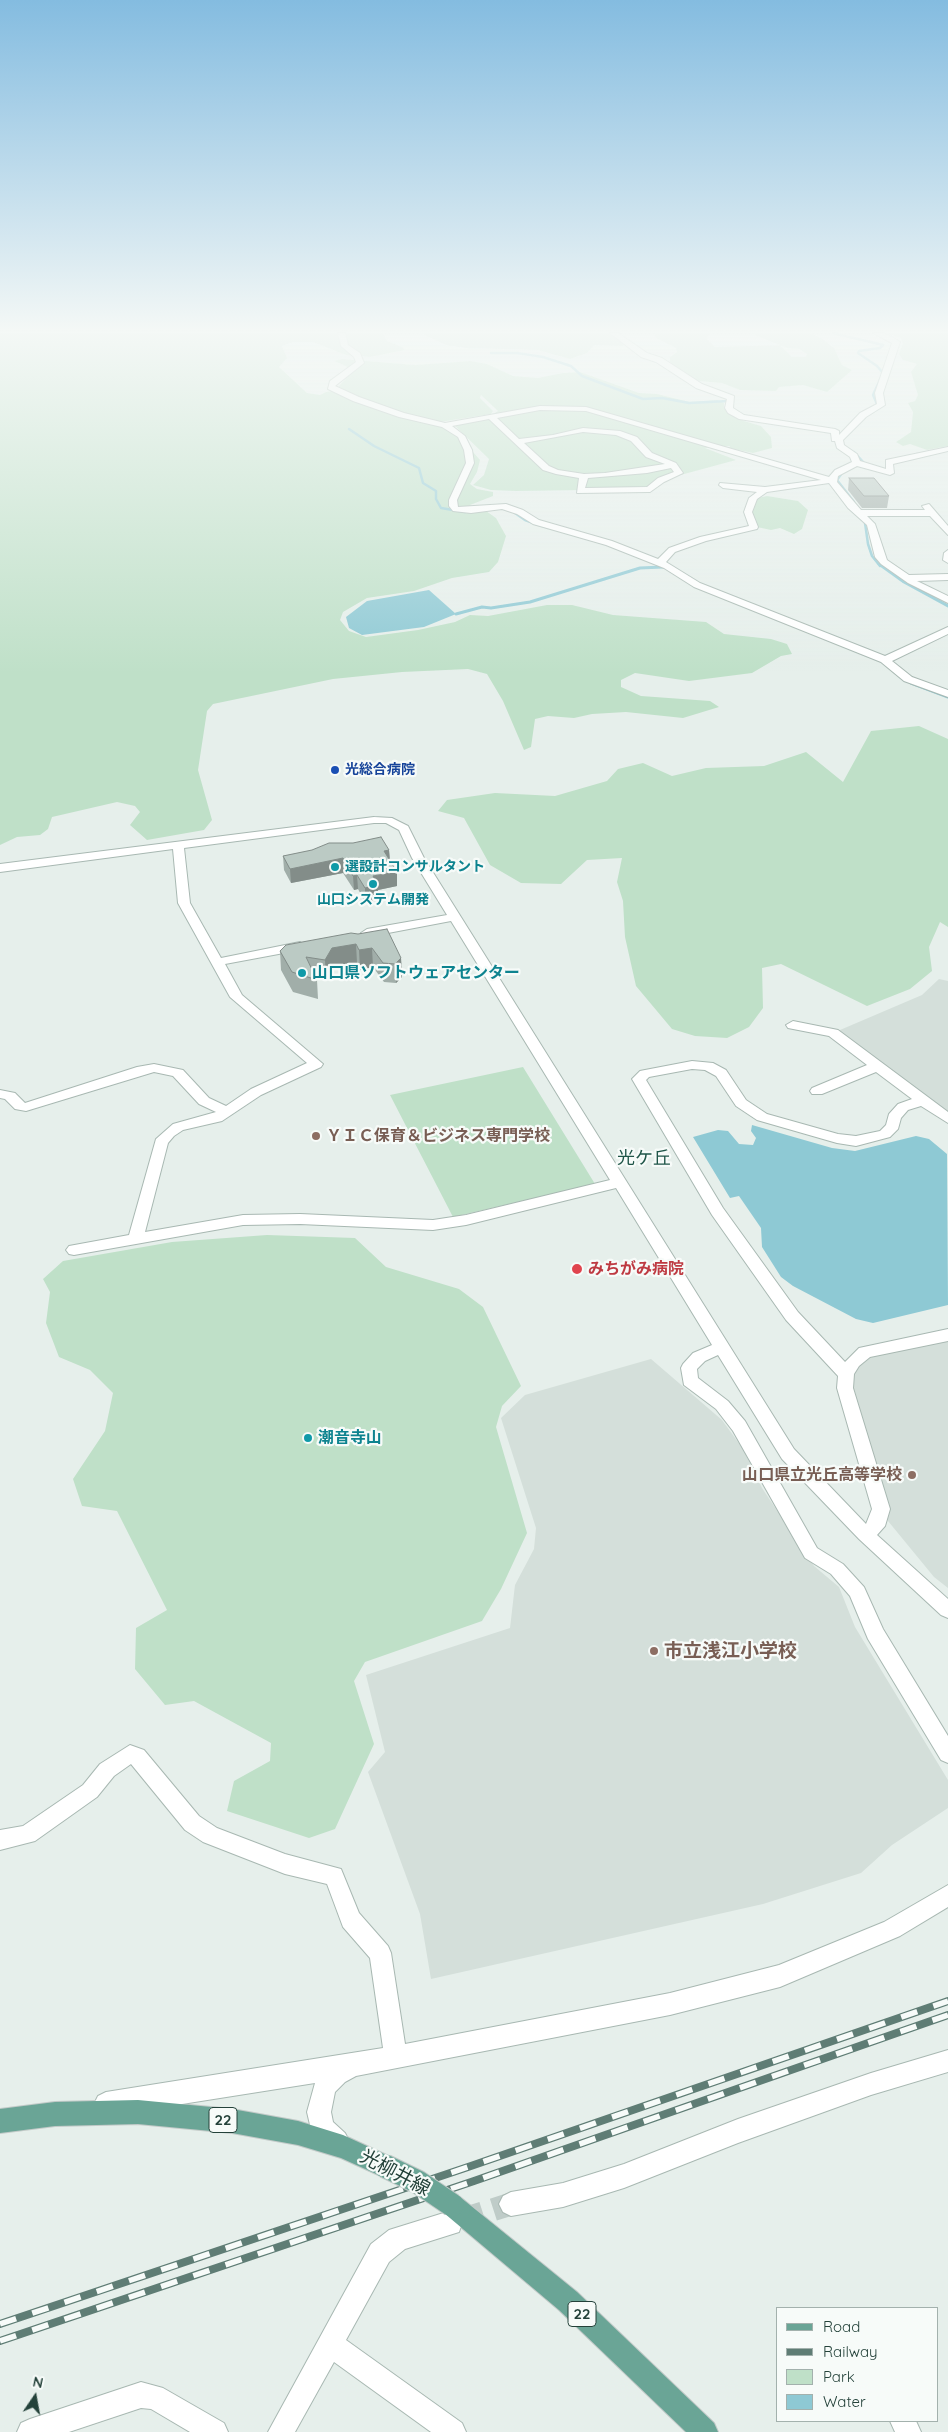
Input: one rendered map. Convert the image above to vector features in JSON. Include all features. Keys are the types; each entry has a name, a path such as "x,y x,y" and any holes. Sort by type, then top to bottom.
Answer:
{"main road":[{"name":"光柳井線","path":"0,2121 55,2114 138,2112 232,2121 298,2133 343,2147 418,2182 451,2214 568,2301 705,2432"}],"street":[{"path":"465,446 470,457 466,476 453,500 453,506 456,508 471,510 496,506 514,509 536,522 609,543 660,564 696,585 885,660 908,679 948,694"},
{"path":"524,446 546,468 584,476 629,474 673,465"},
{"path":"584,476 580,491 650,489 662,480 678,475 673,465 650,455 641,446"},
{"path":"713,446 833,482 858,513 871,524 880,557 884,562 907,578 948,600"},
{"path":"841,446 854,456 856,463"},
{"path":"833,482 834,475 856,463 890,472 889,462 948,449"},
{"path":"723,485 765,490 833,482"},
{"path":"660,564 666,554 672,550 703,539 754,527 748,512 750,505 753,498 765,490"},
{"path":"926,505 948,532"},
{"path":"858,513 932,513"},
{"path":"948,553 948,560"},
{"path":"907,578 946,579"},
{"path":"885,660 948,630"},
{"path":"0,868 388,820 404,828 418,858 454,917 720,1348 788,1454 865,1534 948,1610"},
{"path":"135,1239 150,1190 161,1142 169,1133 178,1128 212,1120 271,1084 316,1064 237,997 184,903 180,851 177,845"},
{"path":"356,936 454,917"},
{"path":"218,962 316,943"},
{"path":"793,1025 833,1033 948,1119"},
{"path":"846,1374 792,1316 717,1211 639,1079 645,1074 692,1065 708,1066 721,1073 741,1103 762,1117 837,1138 856,1141 885,1134 893,1126 894,1117 903,1107 923,1100"},
{"path":"817,1091 877,1066"},
{"path":"0,1094 10,1096 20,1106 26,1107 142,1070 154,1068 178,1073 204,1101 225,1111"},
{"path":"74,1250 243,1220 300,1219 433,1225 466,1220 618,1183"},
{"path":"865,1534 876,1526 881,1509 845,1388 846,1374 854,1362 865,1352 948,1335"},
{"path":"720,1348 699,1357 689,1368 690,1381 722,1405 739,1426 811,1553 837,1569 857,1592 875,1633 948,1754"},
{"path":"0,1840 28,1834 90,1791 107,1770 130,1754 137,1756 192,1823 210,1835 285,1864 334,1876 351,1920 380,1953 396,2057"},
{"path":"55,2114 150,2096 354,2065 670,2004 780,1976 892,1929 948,1895"},
{"path":"511,2204 563,2195 624,2176 756,2125 871,2084 948,2061"},
{"path":"343,2147 323,2129 319,2112 325,2086 337,2074 354,2065"},
{"path":"281,2432 380,2253 398,2239 451,2214"},
{"path":"329,2343 451,2432"},
{"path":"30,2432 141,2395 154,2397 201,2428"}],"shaded area":[{"path":"939,979 948,981 948,1114 841,1035 840,1030 922,995"},
{"name":"山口県立光丘高等学校","path":"948,1340 948,1588 934,1577 888,1521 888,1510 849,1382 863,1359"},
{"name":"市立浅江小学校","path":"651,1359 722,1420 743,1449 762,1488 814,1566 839,1587 855,1627 948,1780 948,1808 892,1845 861,1873 763,1904 431,1979 420,1914 368,1772 385,1752 366,1675 510,1628 515,1585 534,1549 536,1528 501,1418 525,1395"}],"green space":[{"path":"0,446 468,446 480,460 477,472 470,484 477,489 493,492 493,496 470,505 476,510 486,511 496,518 506,536 498,562 489,572 452,578 414,591 367,598 343,612 340,620 349,631 366,637 418,630 455,622 470,615 488,616 547,605 572,605 613,615 706,622 724,634 771,639 787,644 792,654 781,656 752,673 689,681 635,673 621,680 621,687 641,696 710,701 719,707 683,718 626,712 592,714 574,718 548,716 535,719 531,747 524,750 503,701 487,674 468,669 402,672 333,679 213,704 207,711 198,770 212,820 204,830 147,840 130,825 140,812 135,806 117,802 52,817 48,829 40,835 17,837 0,845"},
{"path":"476,446 724,446 705,448 736,460 662,480 650,489 516,491 491,490 473,485 484,475 489,459"},
{"path":"772,446 772,448 753,453 729,448"},
{"path":"917,446 945,446 927,450"},
{"path":"767,496 798,501 808,510 802,529 794,534 780,528 771,530 757,527 751,512 753,505 758,498"},
{"path":"919,726 948,739 948,927 940,922 929,947 932,971 910,989 867,1006 781,964 762,968 763,1008 749,1027 727,1038 695,1036 672,1029 636,986 625,937 623,901 617,882 622,858 587,860 561,884 521,883 490,865 464,818 438,811 447,800 495,793 555,796 607,781 618,769 643,763 672,776 706,768 764,766 806,752 843,782 871,731"},
{"path":"523,1067 595,1184 453,1217 390,1095"},
{"path":"267,1235 355,1238 386,1267 459,1289 483,1307 521,1386 502,1406 496,1427 527,1533 501,1589 482,1621 365,1662 354,1681 374,1744 335,1829 309,1838 227,1811 234,1781 270,1761 271,1743 194,1701 165,1705 135,1669 136,1628 167,1610 117,1511 82,1506 73,1479 105,1431 113,1393 90,1370 59,1357 46,1323 50,1292 43,1279 63,1261 172,1242"}],"water":[{"path":"429,590 456,614 424,627 362,635 349,628 346,617 367,601"},
{"path":"752,1125 832,1148 855,1151 916,1136 929,1139 947,1154 948,1305 873,1323 856,1319 793,1286 781,1277 762,1247 761,1228 739,1196 730,1198 693,1137 718,1130 728,1131 739,1144 753,1145 756,1138 751,1131"}],"building":[{"path":"849,478 874,478 889,496 864,496"},
{"path":"381,837 389,850 384,851 397,872 373,876 378,885 365,888 357,875 353,876 343,858 290,869 283,856 312,850 329,843 353,843"},
{"path":"387,929 401,958 395,964 383,963 372,948 359,950 356,944 332,948 325,960 306,957 317,980 292,972 280,951 286,945 351,933 358,934"}],"waterway":[{"path":"375,446 419,468 423,483 436,491 436,499 441,508 465,512"},
{"path":"854,452 865,464"},
{"path":"842,473 837,480 854,502"},
{"path":"512,511 525,520 536,524"},
{"path":"864,516 868,544 872,556 880,566"},
{"path":"879,564 904,582 948,606"},
{"path":"456,614 482,607 491,608 530,602 640,568 663,567"},
{"path":"911,683 948,697"}],"tunnel":[{"path":"461,2220 511,2204"}],"railway":[{"path":"0,2324 468,2167 948,2001"},
{"path":"0,2341 474,2181 948,2015"}],"place":[{"name":"光総合病院","path":"335,770"},
{"name":"選設計コンサルタント","path":"335,867"},
{"name":"山口システム開発","path":"373,884"},
{"name":"山口県ソフトウェアセンター","path":"302,973"},
{"name":"ＹＩＣ保育＆ビジネス専門学校","path":"316,1136"},
{"name":"みちがみ病院","path":"577,1269"},
{"name":"潮音寺山","path":"308,1438"},
{"name":"山口県立光丘高等学校","path":"912,1475"},
{"name":"市立浅江小学校","path":"654,1651"}],"district":[{"name":"光ケ丘","path":"644,1159"}]}
